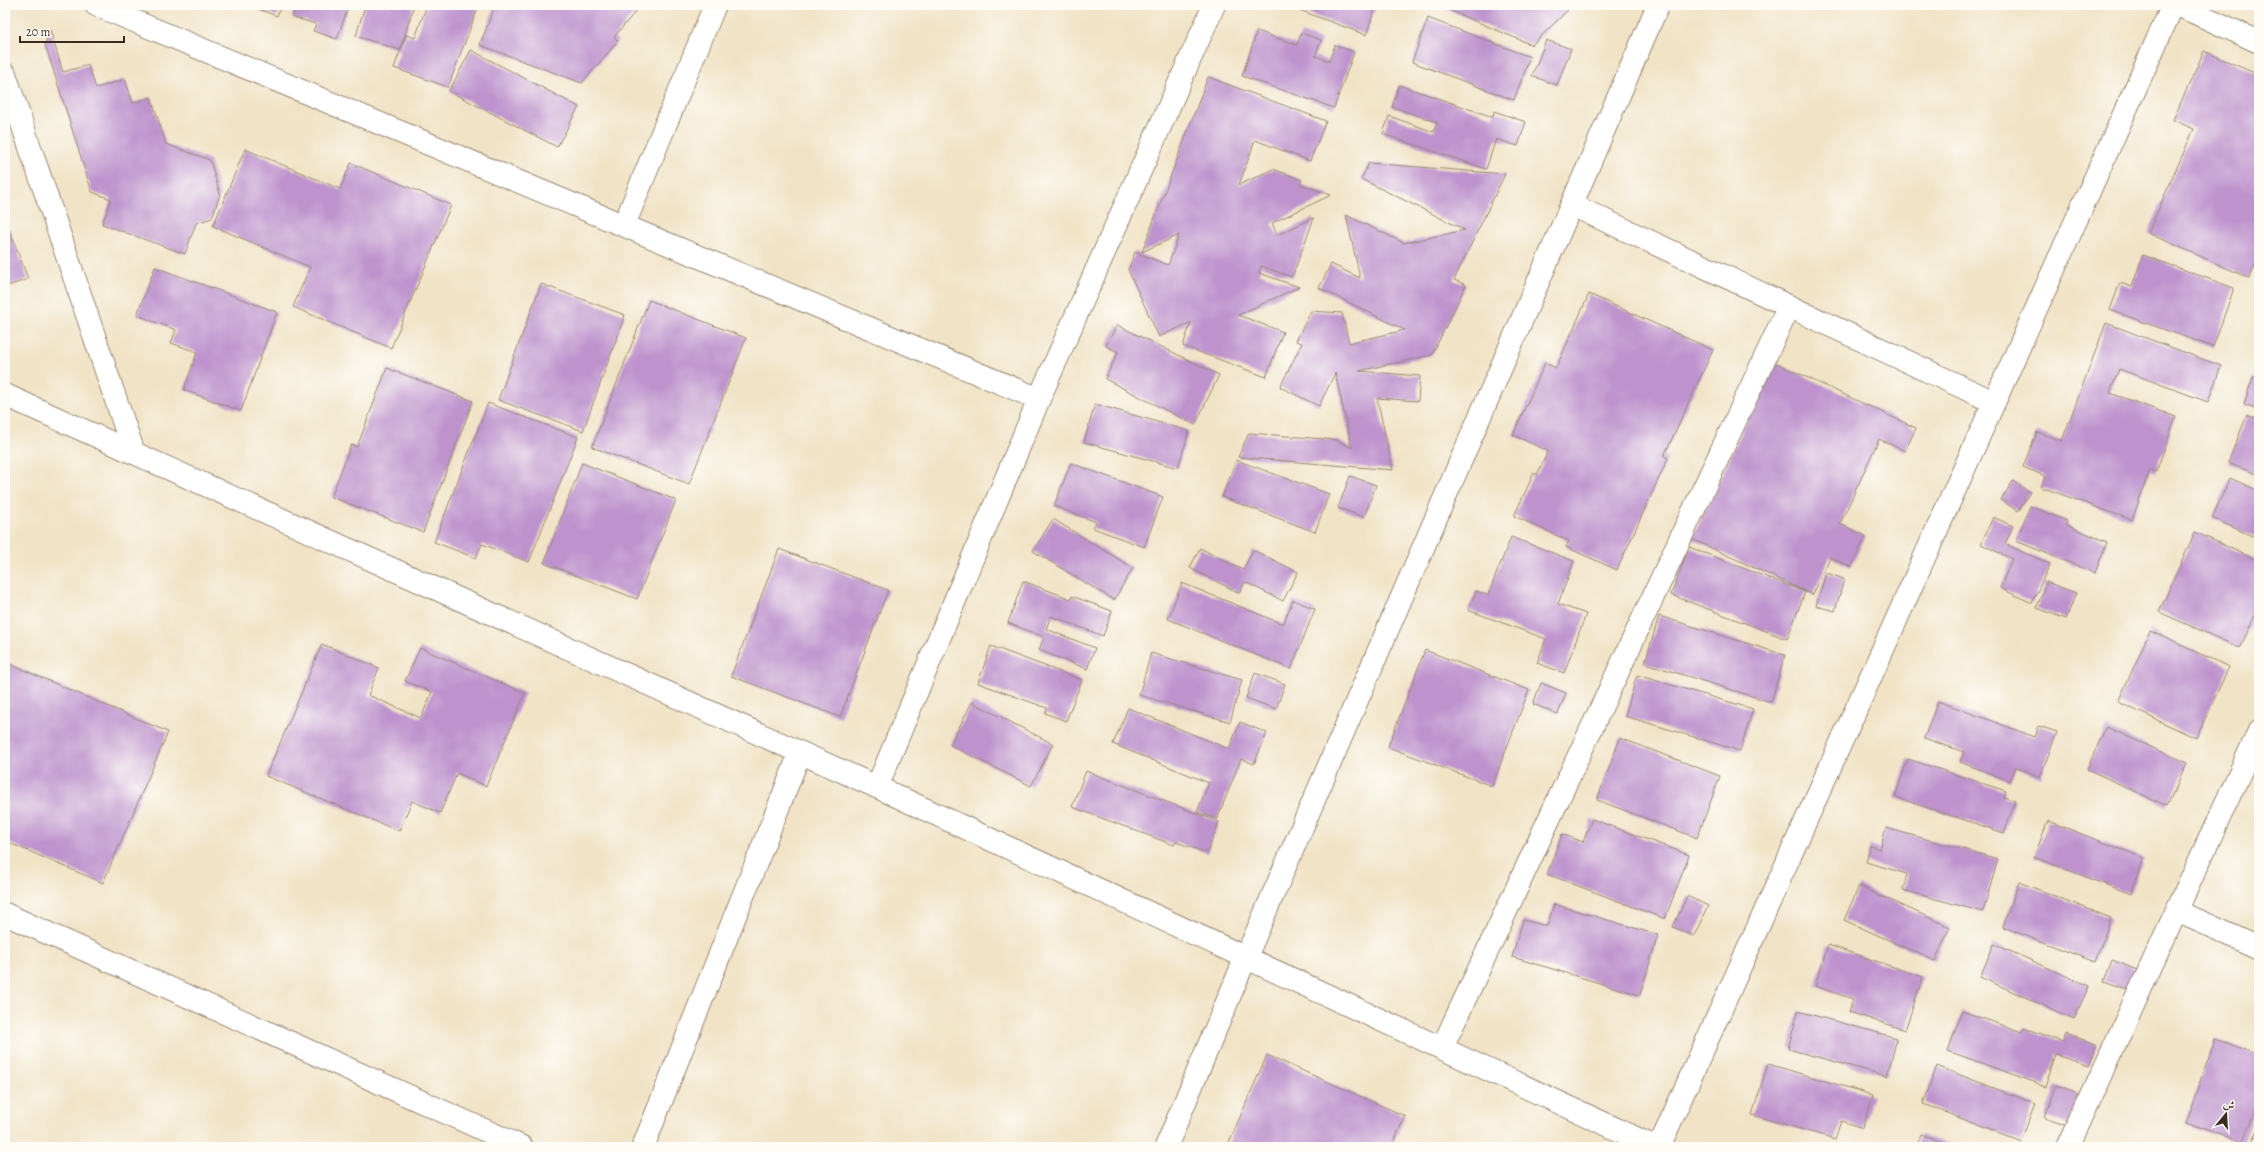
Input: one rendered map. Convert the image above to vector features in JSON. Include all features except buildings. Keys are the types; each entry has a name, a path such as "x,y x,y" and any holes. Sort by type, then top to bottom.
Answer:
{"street":[{"path":"96,5 1039,399"},
{"path":"624,225 715,5"},
{"path":"877,788 1039,399 1214,5"},
{"path":"1166,1147 1246,957 1658,5"},
{"path":"1659,1147 2173,5"},
{"path":"2178,5 2259,42"},
{"path":"5,74 134,453"},
{"path":"1572,205 1994,402"},
{"path":"1442,1048 1789,306"},
{"path":"5,395 877,788 1655,1147"},
{"path":"2068,1147 2259,731"},
{"path":"643,1147 800,753"},
{"path":"2177,911 2259,948"},
{"path":"5,914 522,1147"}]}
